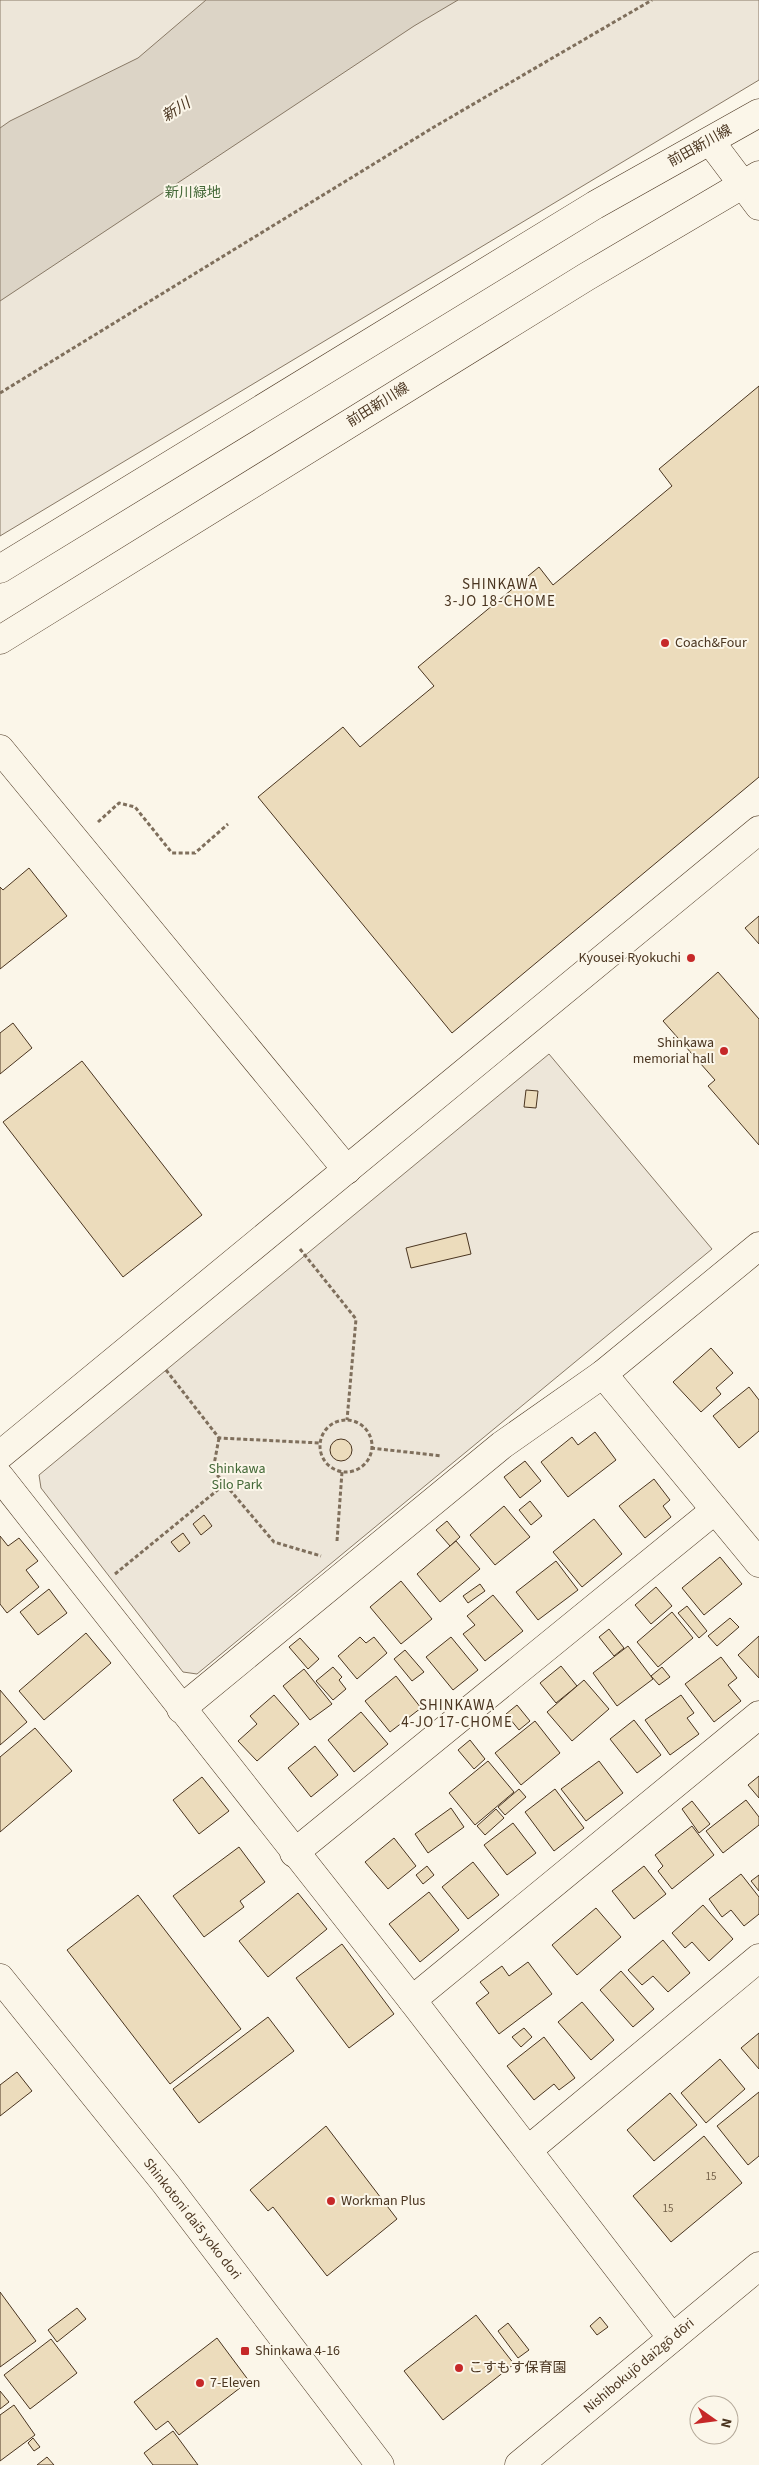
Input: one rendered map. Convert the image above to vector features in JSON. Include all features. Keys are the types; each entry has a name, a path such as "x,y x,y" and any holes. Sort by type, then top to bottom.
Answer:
{"street":[{"name":"前田新川線","path":"0,569 595,205 759,113"},
{"path":"710,141 750,180 759,206"},
{"name":"前田新川線","path":"0,640 586,277 750,180"},
{"path":"0,749 347,1170"},
{"path":"0,1455 759,830"},
{"path":"181,1709 502,1445 603,1374 758,1250"},
{"path":"603,1374 759,1563"},
{"path":"0,1477 294,1853 412,2000 672,2338"},
{"path":"294,1853 715,1510"},
{"path":"412,2000 759,1715"},
{"path":"528,2150 759,1958"},
{"name":"Shinkotoni dai5 yoko dori","path":"0,1978 166,2184 380,2465"},
{"name":"Nishibokujō dai2gō dōri","path":"519,2465 759,2266"}],"path":[{"path":"0,393 434,127 652,0"},
{"path":"98,822 119,803 135,807 172,853 195,853 228,824"},
{"path":"300,1249 356,1319 347,1420"},
{"path":"166,1370 219,1438 213,1470 274,1542 327,1558"},
{"path":"347,1420 355,1422 368,1432 371,1448 369,1456 358,1469 342,1472 328,1465 323,1459 320,1443 326,1429 332,1424 347,1420"},
{"path":"219,1438 320,1443"},
{"path":"371,1448 443,1456 447,1461"},
{"path":"336,1550 342,1472"},
{"path":"110,1578 225,1484"}],"green space":[{"name":"新川緑地","path":"0,0 759,0 759,80 0,536"},
{"name":"Shinkawa Silo Park","path":"549,1054 712,1249 197,1674 183,1672 41,1488 39,1475"}],"water":[{"name":"新川","path":"206,0 458,0 414,26 0,301 0,128 10,121 138,58"}],"building":[{"path":"759,386 759,777 452,1033 258,797 343,727 360,747 434,686 418,667 539,567 553,585 672,486 659,469"},
{"path":"29,868 67,916 0,969 0,887 3,890"},
{"path":"759,916 759,944 745,928"},
{"name":"Shinkawa memorial hall","path":"718,972 759,1019 759,1145 708,1086 715,1080 663,1021"},
{"path":"13,1023 32,1048 0,1074 0,1033"},
{"path":"82,1061 202,1215 123,1277 3,1122"},
{"path":"526,1090 538,1091 536,1108 524,1107"},
{"path":"466,1233 471,1254 411,1268 406,1248"},
{"path":"711,1348 733,1373 716,1388 721,1394 701,1412 673,1382"},
{"path":"749,1387 759,1400 759,1431 739,1448 713,1416"},
{"path":"595,1432 616,1460 568,1497 541,1462 572,1437 578,1445"},
{"path":"341,1439 349,1442 352,1450 349,1458 341,1461 333,1458 330,1450 333,1442"},
{"path":"525,1461 541,1481 520,1498 504,1477"},
{"path":"654,1479 670,1500 663,1506 671,1517 645,1538 619,1506"},
{"path":"530,1501 542,1516 531,1525 519,1510"},
{"path":"504,1506 530,1537 495,1565 470,1535"},
{"path":"204,1515 212,1526 201,1535 193,1524"},
{"path":"594,1519 622,1554 582,1587 553,1552"},
{"path":"447,1521 460,1537 450,1546 436,1530"},
{"path":"183,1533 190,1543 179,1552 171,1542"},
{"path":"0,1536 8,1546 19,1538 38,1561 26,1570 39,1587 7,1613 0,1604"},
{"path":"456,1541 480,1569 440,1602 417,1574"},
{"path":"720,1557 742,1584 704,1615 682,1588"},
{"path":"556,1561 578,1590 538,1620 516,1592"},
{"path":"401,1581 432,1619 401,1644 370,1607"},
{"path":"480,1584 485,1591 468,1603 463,1596"},
{"path":"656,1587 672,1606 651,1624 635,1605"},
{"path":"49,1589 67,1613 38,1635 20,1612"},
{"path":"493,1595 523,1631 485,1661 463,1634 475,1625 467,1616"},
{"path":"687,1606 707,1631 699,1638 678,1613"},
{"path":"672,1612 693,1638 658,1667 637,1642"},
{"path":"730,1618 739,1627 717,1646 708,1636"},
{"path":"609,1629 624,1648 614,1656 599,1637"},
{"path":"86,1633 111,1663 44,1720 19,1691"},
{"path":"759,1636 759,1678 738,1655"},
{"path":"360,1637 366,1643 374,1637 387,1653 357,1679 338,1656"},
{"path":"451,1637 478,1670 453,1690 426,1657"},
{"path":"300,1638 319,1659 308,1669 289,1647"},
{"path":"628,1646 653,1679 617,1706 593,1673"},
{"path":"405,1650 424,1672 412,1681 394,1659"},
{"path":"721,1657 737,1678 728,1685 741,1701 714,1722 685,1684"},
{"path":"561,1666 577,1686 556,1703 540,1683"},
{"path":"333,1667 342,1677 339,1680 346,1689 333,1700 316,1681"},
{"path":"662,1667 670,1677 659,1685 651,1676"},
{"path":"304,1669 332,1704 310,1720 283,1686"},
{"path":"396,1676 421,1708 390,1732 365,1701"},
{"path":"584,1680 609,1709 572,1741 547,1712"},
{"path":"0,1690 27,1722 0,1745"},
{"path":"274,1695 299,1724 257,1761 238,1741 257,1724 250,1716"},
{"path":"681,1695 694,1713 687,1718 699,1734 670,1755 645,1720"},
{"path":"517,1705 530,1721 519,1730 506,1714"},
{"path":"361,1712 388,1744 354,1772 328,1740"},
{"path":"634,1720 661,1755 637,1773 610,1739"},
{"path":"535,1721 560,1753 521,1785 495,1753"},
{"path":"35,1728 72,1771 0,1832 0,1757"},
{"path":"470,1740 485,1759 474,1769 458,1750"},
{"path":"315,1746 338,1775 311,1797 288,1768"},
{"path":"488,1761 514,1792 475,1825 449,1793"},
{"path":"599,1761 623,1793 586,1821 561,1789"},
{"path":"759,1776 759,1798 748,1785"},
{"path":"202,1777 229,1811 199,1834 173,1800"},
{"path":"519,1789 526,1797 505,1815 498,1807"},
{"path":"555,1789 584,1828 554,1851 525,1812"},
{"path":"746,1800 759,1817 759,1825 723,1853 706,1831"},
{"path":"692,1801 710,1824 699,1833 682,1809"},
{"path":"451,1808 464,1827 428,1853 415,1834"},
{"path":"496,1809 504,1818 485,1835 477,1826"},
{"path":"513,1823 536,1853 507,1875 484,1845"},
{"path":"692,1826 714,1855 672,1889 658,1871 663,1866 655,1855"},
{"path":"394,1838 416,1866 388,1889 365,1862"},
{"path":"239,1847 265,1882 240,1901 244,1907 204,1937 173,1896"},
{"path":"473,1862 499,1895 468,1919 442,1887"},
{"path":"427,1866 434,1875 423,1884 416,1875"},
{"path":"644,1866 666,1894 634,1919 612,1891"},
{"path":"741,1874 759,1897 759,1914 744,1926 731,1910 722,1917 709,1899"},
{"path":"759,1875 759,1891 751,1881"},
{"path":"429,1892 459,1930 420,1962 389,1924"},
{"path":"298,1893 327,1929 268,1977 239,1941"},
{"path":"138,1895 241,2029 170,2084 67,1950"},
{"path":"703,1905 733,1939 709,1961 692,1942 685,1948 672,1933"},
{"path":"596,1908 621,1937 577,1975 552,1945"},
{"path":"663,1940 690,1973 668,1992 653,1976 642,1985 628,1970"},
{"path":"342,1944 394,2014 349,2048 296,1978"},
{"path":"528,1962 552,1994 499,2034 476,2003 489,1993 480,1982 502,1966 509,1976"},
{"path":"621,1971 654,2009 633,2027 600,1990"},
{"path":"582,2002 614,2040 591,2060 558,2022"},
{"path":"268,2017 294,2051 199,2123 173,2089"},
{"path":"524,2028 532,2037 521,2047 512,2037"},
{"path":"759,2033 759,2069 741,2048"},
{"path":"544,2037 575,2078 559,2090 554,2084 534,2100 507,2066"},
{"path":"720,2059 745,2089 706,2123 681,2093"},
{"path":"17,2072 32,2091 0,2116 0,2085"},
{"path":"759,2092 759,2156 748,2165 717,2126"},
{"path":"670,2093 697,2125 654,2161 627,2130"},
{"path":"326,2126 397,2219 327,2276 273,2207 268,2211 250,2190"},
{"path":"704,2136 742,2183 671,2242 633,2196"},
{"path":"0,2292 36,2341 0,2367"},
{"path":"77,2308 86,2319 57,2342 48,2330"},
{"name":"こすもす保育園","path":"476,2315 514,2364 443,2420 404,2371"},
{"path":"600,2317 608,2327 597,2335 590,2326"},
{"path":"508,2323 529,2350 518,2358 498,2331"},
{"path":"217,2338 249,2381 179,2435 168,2421 156,2430 134,2402"},
{"path":"51,2339 77,2373 30,2409 4,2375"},
{"path":"0,2391 9,2402 0,2409"},
{"path":"14,2405 35,2435 0,2461 0,2415"},
{"path":"173,2431 198,2465 153,2465 144,2453"},
{"path":"33,2438 40,2447 34,2451 28,2443"},
{"path":"47,2457 54,2465 37,2465"}],"place":[{"name":"Coach&Four","path":"665,643"},
{"name":"Kyousei Ryokuchi","path":"691,958"},
{"name":"Shinkawa memorial hall","path":"724,1051"},
{"name":"Workman Plus","path":"331,2201"},
{"name":"Shinkawa 4-16","path":"245,2351"},
{"name":"こすもす保育園","path":"459,2368"},
{"name":"7-Eleven","path":"200,2383"}],"district":[{"name":"SHINKAWA 3-JO 18-CHOME","path":"500,592"},
{"name":"SHINKAWA 4-JO 17-CHOME","path":"457,1714"}]}
